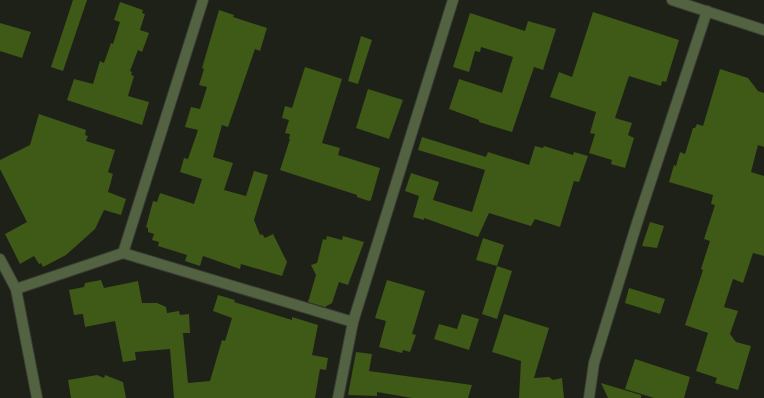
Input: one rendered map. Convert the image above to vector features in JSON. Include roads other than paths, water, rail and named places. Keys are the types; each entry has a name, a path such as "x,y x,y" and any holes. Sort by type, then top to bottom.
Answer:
{"street":[{"path":"123,253 203,0"},
{"path":"338,398 341,376 353,322 453,0"},
{"path":"672,0 764,30"},
{"path":"589,398 594,363 637,222 707,12"},
{"path":"16,289 123,253 353,322"},
{"path":"0,259 16,289 37,398"}]}
